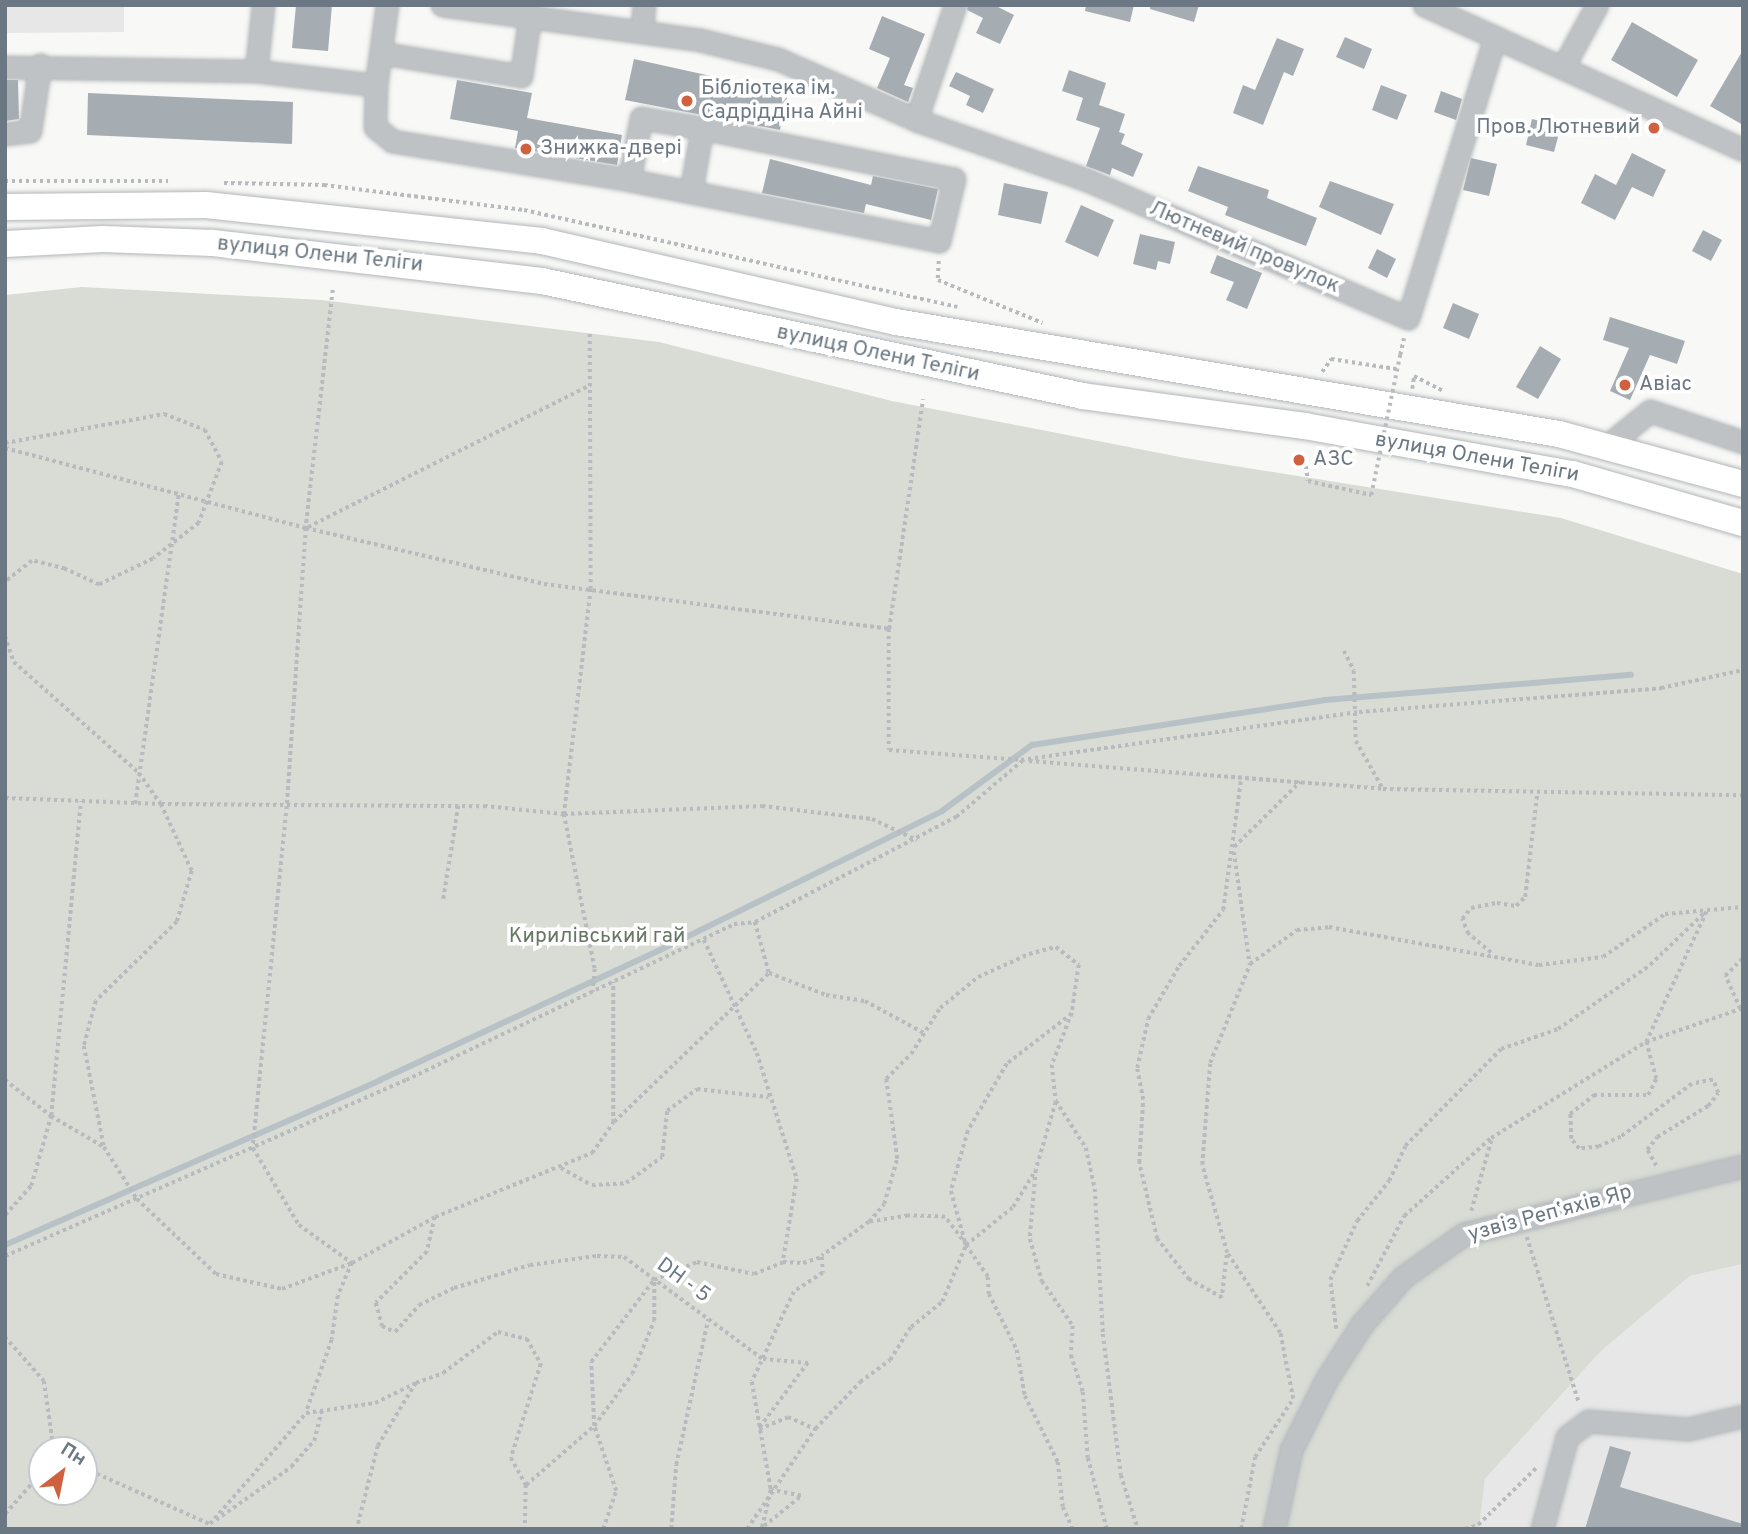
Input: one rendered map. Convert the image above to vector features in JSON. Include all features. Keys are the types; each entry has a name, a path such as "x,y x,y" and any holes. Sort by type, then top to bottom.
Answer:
{"main road":[{"name":"вулиця Олени Теліги","path":"5,207 206,205 542,241 909,324 1608,445 1743,484"},
{"name":"вулиця Олени Теліги","path":"5,244 103,239 213,243 542,281 1083,396 1305,426 1573,474 1743,523"}],"street":[{"path":"256,71 262,5"},
{"path":"387,5 376,85 375,127 383,137 691,191 940,241 954,179 641,118 629,180"},
{"path":"442,5 700,40 778,59 916,120 955,5"},
{"path":"642,32 644,5"},
{"path":"1424,5 1743,150"},
{"path":"1563,67 1597,5"},
{"path":"381,53 521,76 530,16"},
{"name":"Лютневий провулок","path":"916,120 1087,180 1408,318 1495,37"},
{"path":"5,134 30,131 40,65"},
{"path":"5,67 40,65 256,71 376,85"},
{"path":"691,191 702,128"},
{"path":"1608,445 1650,411 1743,442"},
{"name":"узвіз Репʼяхів Яр","path":"1274,1529 1291,1450 1326,1380 1362,1324 1403,1278 1464,1234 1743,1166"},
{"path":"1542,1529 1567,1437 1588,1421 1688,1429 1743,1416"}],"path":[{"path":"938,280 1049,325"},
{"path":"333,290 306,528 287,806 253,1148 299,1225 352,1263"},
{"path":"590,334 591,589 564,814 595,969 593,992"},
{"path":"1306,466 1308,481 1371,495 1400,355"},
{"path":"1323,370 1331,359 1396,369"},
{"path":"306,528 590,385"},
{"path":"923,400 889,629 889,750 1383,789 1537,794 1743,795"},
{"path":"5,446 164,414 205,430 222,462 212,500 199,523 153,559 100,585 65,569 32,561 5,582"},
{"path":"5,446 212,500 306,528 544,584 889,629"},
{"path":"135,804 179,492"},
{"path":"5,636 14,662 139,773 162,804 192,871 177,922 96,1001 84,1046 104,1147 137,1198 216,1274 282,1289 352,1263 435,1217 561,1168 592,1153 613,1123 769,973"},
{"path":"1344,651 1356,684 1359,711 1356,741 1383,789"},
{"path":"5,1256 253,1148 593,992 734,924 755,922 956,817 1020,760 1359,711 1661,688 1743,670"},
{"path":"1227,1253 1222,1298 1189,1280 1157,1239 1139,1163 1143,1100 1137,1068 1148,1019 1179,966 1223,910 1241,778"},
{"path":"1233,849 1300,782"},
{"path":"1492,954 1468,934 1462,919 1471,908 1497,903 1516,906 1525,897 1537,794"},
{"path":"5,798 135,804 458,806 564,814 762,806 872,818 916,839"},
{"path":"5,1215 31,1186 51,1115 81,801"},
{"path":"443,899 458,806"},
{"path":"1233,849 1250,964 1209,1076 1202,1165 1227,1253 1280,1332 1293,1399"},
{"path":"1250,964 1297,930 1329,927 1492,954 1539,965 1603,957 1665,914 1743,907"},
{"path":"1691,1179 1667,1175 1653,1164 1647,1150 1657,1137 1707,1106 1718,1093 1713,1080 1692,1084 1621,1137 1599,1147 1579,1149 1572,1139 1570,1114 1594,1095 1648,1095 1656,1079 1646,1042 1707,910"},
{"path":"1336,1329 1330,1280 1357,1221 1389,1181 1405,1146 1501,1049 1558,1029 1650,965 1707,910"},
{"path":"755,922 769,973"},
{"path":"704,939 757,1053 797,1179 783,1262"},
{"path":"603,1529 616,1491 594,1426 591,1362 654,1280 698,1262 754,1274 783,1262 803,1263 822,1257 869,1222 884,1204 897,1159 886,1079 924,1033 940,1008 978,977 1012,960 1056,947 1079,964 1072,1013 1052,1065 1056,1101 1036,1170 1030,1239 1042,1281 1073,1326 1071,1355 1083,1392 1088,1458 1107,1529"},
{"path":"1363,1295 1404,1216 1491,1139 1646,1042 1742,1008 1725,976 1743,958"},
{"path":"769,973 826,995 864,1001 924,1033"},
{"path":"613,982 613,1123"},
{"path":"966,1245 951,1191 968,1131 1007,1064 1072,1013"},
{"path":"5,1080 51,1115 104,1147"},
{"path":"561,1168 592,1185 626,1183 662,1157 667,1111 697,1090 769,1097"},
{"path":"1056,1101 1086,1148 1095,1189 1103,1334 1121,1475 1138,1529"},
{"path":"1464,1234 1491,1139"},
{"path":"747,1529 815,1429 860,1382 890,1360 911,1327 942,1302 966,1245 1013,1207 1036,1170"},
{"path":"869,1222 908,1216 945,1217 988,1277 989,1294 1017,1350 1025,1396 1058,1462 1063,1507 1073,1529"},
{"name":"DH - 5","path":"435,1217 427,1252 376,1303 382,1326 396,1332 419,1305 430,1299 530,1265 597,1256 624,1257 764,1360"},
{"path":"1521,1218 1579,1403"},
{"path":"762,1528 771,1490 752,1382 794,1292 822,1273 822,1257"},
{"path":"209,1526 306,1413 332,1340 338,1296 352,1263"},
{"path":"526,1485 594,1426 632,1374 654,1321 654,1280"},
{"path":"1328,1340 1341,1318"},
{"path":"671,1529 676,1465 708,1319"},
{"path":"306,1413 375,1403 443,1373 498,1332 527,1339 541,1364 511,1458 526,1485 525,1529"},
{"path":"5,1336 44,1381 52,1436"},
{"path":"759,1429 808,1363 764,1360"},
{"path":"356,1529 378,1446 416,1383"},
{"path":"1241,1529 1255,1457 1300,1388"},
{"path":"209,1526 291,1466 314,1441 323,1410"},
{"path":"759,1429 788,1417 815,1429"},
{"path":"1465,1529 1478,1525 1567,1437"},
{"path":"98,1474 209,1526"},
{"path":"5,1514 28,1488"},
{"path":"762,1528 801,1496 771,1490"}],"shaded area":[{"path":"5,5 124,5 124,32 5,33"},
{"path":"1743,1264 1743,1529 1479,1529 1485,1479 1600,1352 1690,1276"}],"green space":[{"name":"Кирилівський гай","path":"82,287 322,300 659,342 892,401 1185,458 1561,518 1743,574 1743,1264 1690,1276 1600,1352 1485,1479 1479,1529 5,1529 5,295"}],"building":[{"path":"296,5 332,5 328,51 292,48"},
{"path":"968,5 994,5 1014,15 1000,44 976,33 983,18 967,10"},
{"path":"1086,5 1134,5 1130,22 1085,11"},
{"path":"1150,5 1199,5 1194,22 1150,9"},
{"path":"882,16 925,34 904,85 913,88 908,102 877,88 890,58 869,49"},
{"path":"1632,22 1698,60 1677,97 1611,60"},
{"path":"1345,37 1372,49 1364,69 1336,57"},
{"path":"1277,38 1304,49 1293,76 1284,72 1263,125 1233,113 1243,85 1255,90"},
{"path":"1743,50 1743,125 1710,106"},
{"path":"634,59 788,93 780,130 625,100"},
{"path":"1069,70 1106,83 1099,105 1125,114 1119,132 1125,134 1121,144 1143,154 1133,177 1112,168 1110,175 1086,166 1100,128 1076,120 1083,98 1062,91"},
{"path":"956,72 994,89 983,113 966,105 970,96 949,86"},
{"path":"5,80 18,80 19,119 5,121"},
{"path":"457,80 532,93 527,118 622,135 617,165 515,148 518,131 450,119"},
{"path":"1381,85 1407,95 1397,120 1372,110"},
{"path":"1441,91 1462,99 1456,120 1434,112"},
{"path":"88,93 293,102 292,144 87,135"},
{"path":"1532,119 1561,126 1554,152 1526,145"},
{"path":"1632,153 1666,170 1653,197 1632,187 1615,220 1581,203 1595,174 1616,185"},
{"path":"1471,158 1497,164 1489,196 1463,190"},
{"path":"770,159 871,185 873,176 938,189 931,220 866,204 864,213 762,193"},
{"path":"1198,166 1269,190 1267,198 1317,218 1306,246 1225,215 1228,207 1188,191"},
{"path":"1330,181 1394,204 1381,235 1319,207"},
{"path":"1004,183 1048,192 1041,224 998,215"},
{"path":"1081,205 1114,220 1098,257 1065,242"},
{"path":"1703,230 1722,240 1711,261 1692,251"},
{"path":"1140,234 1175,242 1170,264 1158,261 1156,270 1133,264"},
{"path":"1377,249 1396,259 1387,278 1368,268"},
{"path":"1217,255 1262,273 1247,309 1226,300 1234,282 1210,273"},
{"path":"1453,303 1479,314 1469,339 1443,328"},
{"path":"1610,317 1685,341 1677,364 1650,355 1630,400 1610,391 1629,348 1603,340"},
{"path":"1540,346 1561,359 1538,399 1516,387"},
{"path":"1610,1446 1631,1452 1620,1487 1743,1524 1743,1529 1585,1529"}],"waterway":[{"path":"5,1245 380,1080 656,952 942,811 1032,745 1325,700 1631,675"}],"place":[{"name":"Бібліотека ім. Садріддіна Айні","path":"687,101"},
{"name":"Пров. Лютневий","path":"1654,128"},
{"name":"Знижка-двері","path":"526,149"},
{"name":"Авіас","path":"1625,385"},
{"name":"АЗС","path":"1299,460"}]}
